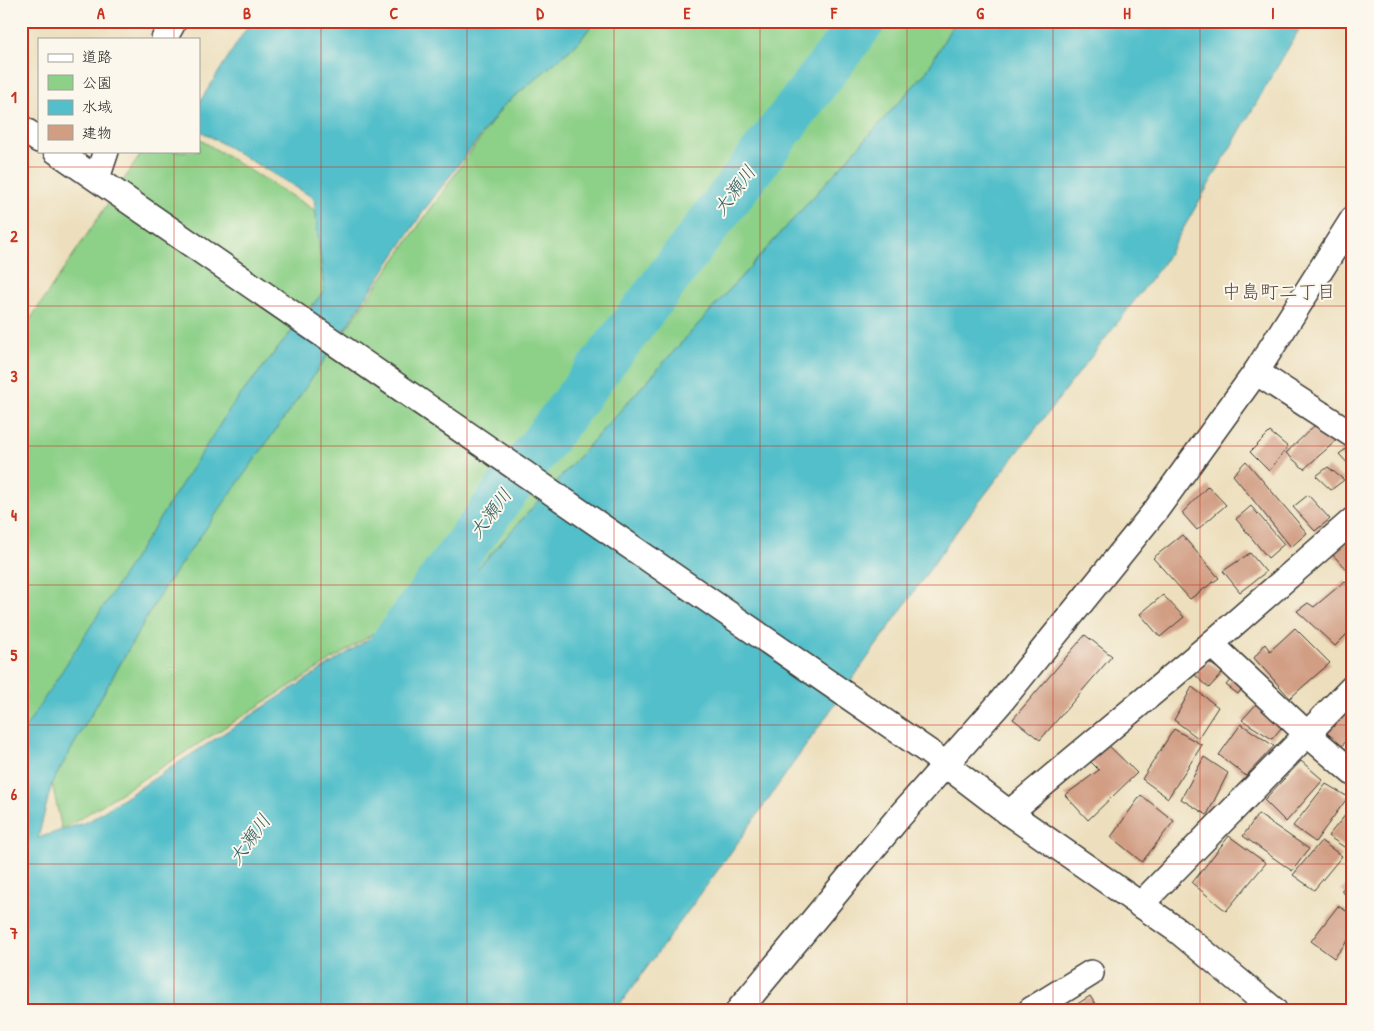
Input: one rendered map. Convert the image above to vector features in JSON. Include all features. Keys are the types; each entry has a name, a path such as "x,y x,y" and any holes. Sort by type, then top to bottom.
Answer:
{"street":[{"path":"165,38 174,21"},
{"path":"21,128 38,139"},
{"path":"58,152 937,759 1009,813 1177,930 1274,1010"},
{"path":"103,182 106,152"},
{"path":"739,1010 937,759 1000,703 1156,510 1256,372 1353,219"},
{"path":"1256,372 1353,435"},
{"path":"1009,813 1211,644 1353,520"},
{"path":"1211,644 1306,733 1353,773"},
{"path":"1140,904 1353,687"},
{"path":"1031,1010 1090,973"}],"green space":[{"path":"595,21 955,21 927,71 479,567 62,830 52,783 163,589 503,106 578,43"},
{"path":"200,140 316,211 324,291 231,407 21,747 21,333 142,152 200,152"}],"water":[{"path":"251,21 595,21 578,43 503,106 425,209 304,390 163,589 52,783 38,838 89,821 479,567 927,71 955,21 1304,21 1162,265 956,532 731,852 616,1010 21,1010 21,735 231,407 324,291 314,198 200,131 200,101"}],"building":[{"path":"1316,424 1337,440 1304,469 1286,453"},
{"path":"1270,432 1288,447 1269,471 1250,452"},
{"path":"1353,444 1353,469 1339,454"},
{"path":"1246,461 1307,533 1291,547 1233,475"},
{"path":"1328,467 1344,480 1331,490 1316,476"},
{"path":"1208,486 1226,505 1197,530 1182,513"},
{"path":"1308,495 1330,519 1315,531 1293,507"},
{"path":"1251,506 1284,544 1268,558 1236,519"},
{"path":"1182,535 1219,578 1190,599 1153,558"},
{"path":"1348,540 1353,545 1353,576 1331,553"},
{"path":"1250,553 1266,572 1240,592 1223,571"},
{"path":"1345,581 1353,588 1353,628 1335,646 1297,611 1308,603 1314,607"},
{"path":"1163,595 1184,617 1160,637 1140,614"},
{"path":"1295,628 1330,663 1290,698 1254,658 1265,644 1270,651"},
{"path":"1085,635 1112,656 1040,740 1013,719"},
{"path":"1208,662 1223,672 1209,688 1195,675"},
{"path":"1234,676 1245,684 1238,694 1226,685"},
{"path":"1192,687 1218,707 1198,738 1174,720"},
{"path":"1260,700 1286,722 1272,739 1242,720"},
{"path":"1348,707 1353,710 1353,733 1341,747 1325,734"},
{"path":"1241,724 1274,746 1246,776 1219,755"},
{"path":"1174,729 1202,745 1168,798 1142,779"},
{"path":"1104,741 1137,773 1088,820 1065,795 1099,770 1085,756"},
{"path":"1204,757 1228,773 1207,815 1181,799"},
{"path":"1301,761 1323,780 1286,822 1264,800"},
{"path":"1326,784 1348,797 1315,842 1293,826"},
{"path":"1141,795 1174,821 1142,862 1111,837"},
{"path":"1353,806 1353,841 1347,849 1328,836"},
{"path":"1258,814 1309,849 1292,871 1243,836"},
{"path":"1229,836 1266,863 1226,911 1192,883"},
{"path":"1321,841 1342,856 1314,890 1293,875"},
{"path":"1353,876 1353,900 1341,891"},
{"path":"1338,906 1353,915 1353,934 1334,958 1311,941"},
{"path":"1090,996 1099,1010 1068,1010"}],"waterway":[{"name":"大瀬川","path":"387,652 500,499 863,21"}],"district":[{"name":"中島町二丁目","path":"1279,291"}]}
